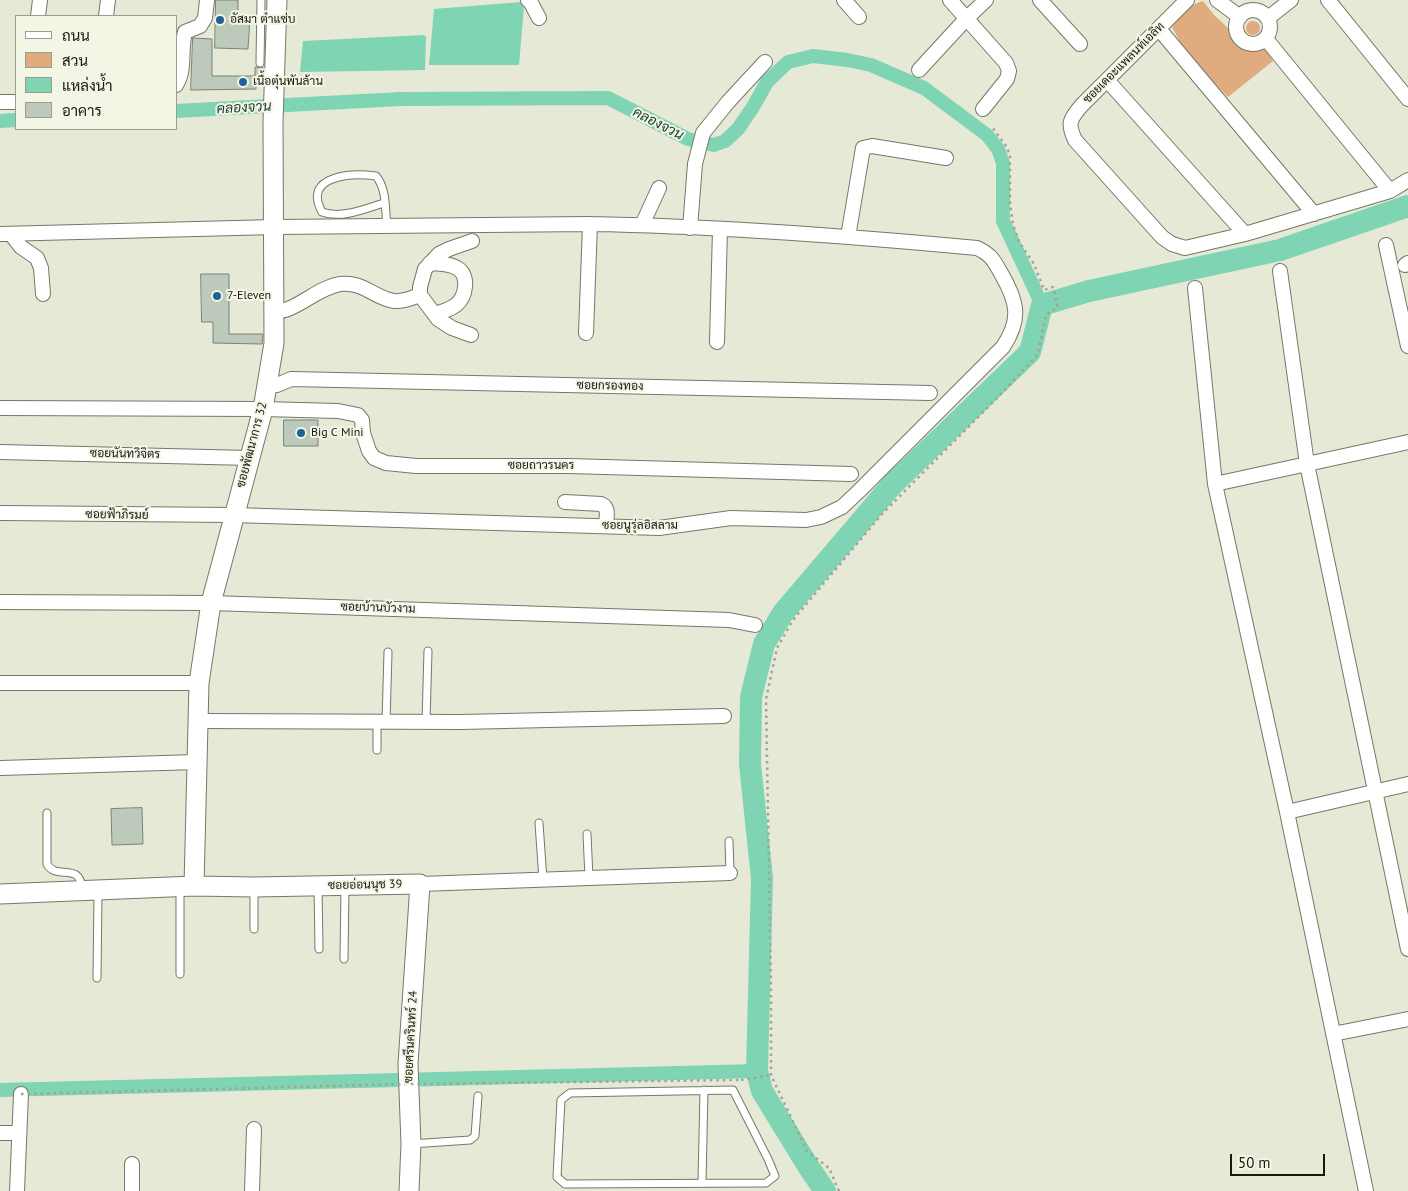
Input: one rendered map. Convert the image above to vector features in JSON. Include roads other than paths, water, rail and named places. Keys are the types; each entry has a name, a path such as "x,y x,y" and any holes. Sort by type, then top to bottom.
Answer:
{"street":[{"path":"38,15 40,0"},
{"path":"106,15 108,0"},
{"path":"178,82 182,70 182,40 185,32 200,26 205,18 207,0"},
{"name":"ซอยพัฒนาการ 32","path":"187,887 196,762 199,683 211,603 263,409 272,365 274,343 273,122 267,68 277,0"},
{"path":"528,0 539,18"},
{"path":"844,0 859,17"},
{"path":"950,0 1006,63 1009,71 1007,79 983,110"},
{"path":"919,70 986,0"},
{"path":"1040,0 1080,44"},
{"name":"ซอยเดอะแพลนท์เอลิท","path":"1187,0 1082,105 1071,118 1071,132 1075,140 1162,237 1172,244 1185,248 1245,234"},
{"path":"1217,0 1240,17"},
{"path":"1268,18 1291,0"},
{"path":"1328,0 1408,99"},
{"path":"1254,10 1264,14 1268,18 1270,29 1266,38 1261,42 1250,44 1240,38 1236,28 1240,17 1244,13 1254,10"},
{"path":"1159,29 1314,214"},
{"path":"1266,38 1390,191"},
{"path":"690,228 694,164 703,133 728,102 765,62"},
{"path":"1107,80 1245,234 1390,191 1408,180"},
{"path":"0,102 15,102"},
{"path":"6,234 274,227 590,224 642,225 848,237 863,148 872,146 946,158"},
{"path":"642,225 659,188"},
{"path":"586,333 590,224"},
{"path":"717,342 720,229"},
{"path":"6,234 37,258 41,268 43,294"},
{"name":"ซอยนูรุ่ลอิสลาม","path":"233,516 659,528 731,518 806,520 821,517 842,507 1002,347 1011,335 1015,315 1012,293 994,260 987,252 976,248 848,237"},
{"path":"471,335 444,324 420,296 421,280 430,263 439,254 449,249 472,242"},
{"path":"1386,245 1408,346"},
{"path":"430,263 452,265 458,268 464,277 464,291 457,304 449,310 434,314"},
{"path":"1280,271 1307,464 1408,949"},
{"path":"273,312 287,310 325,289 339,284 353,284 368,288 396,301 420,296"},
{"path":"1195,288 1215,484 1287,812 1366,1191"},
{"path":"272,365 283,371 291,379"},
{"name":"ซอยกรองทอง","path":"267,386 277,385 291,379 930,393"},
{"path":"0,408 263,409"},
{"name":"ซอยถาวรนคร","path":"263,409 350,412 358,415 362,420 363,433 369,451 374,458 386,463 416,466 569,466 851,474"},
{"path":"1215,484 1408,442"},
{"name":"ซอยนันทวิจิตร","path":"0,452 250,458"},
{"path":"564,502 601,504 605,506 607,509 606,526"},
{"name":"ซอยฟ้าภิรมย์","path":"0,513 233,516"},
{"name":"ซอยบ้านบัวงาม","path":"0,602 211,603 729,620 755,625"},
{"path":"0,683 199,683"},
{"path":"198,721 523,722 724,716"},
{"path":"0,768 196,762"},
{"path":"1287,812 1408,784"},
{"name":"ซอยอ่อนนุช 39","path":"0,894 187,887 420,884 730,873"},
{"name":"ซอยศรีนครินทร์ 24","path":"409,1191 411,1144 408,1077 420,884"},
{"path":"1333,1034 1408,1019"},
{"path":"17,1191 21,1094"},
{"path":"252,1191 254,1129"},
{"path":"0,1133 19,1133"},
{"path":"132,1164 132,1191"}],"lane":[{"path":"261,0 267,68"},
{"path":"384,203 362,210 329,214 322,212 317,203 317,192 320,185 330,180 350,176 376,176 382,183 384,203 386,226"},
{"path":"426,722 428,651"},
{"path":"377,750 388,652"},
{"path":"47,813 47,864 54,872 73,873 78,876 90,891 97,978"},
{"path":"539,822 543,880"},
{"path":"586,834 589,878"},
{"path":"729,841 730,873"},
{"path":"344,959 345,885"},
{"path":"318,886 319,949"},
{"path":"180,974 187,887"},
{"path":"254,887 254,929"},
{"path":"702,1184 704,1090"},
{"path":"704,1090 733,1090 775,1176 766,1183 748,1187 702,1184 565,1184 557,1177 561,1100 570,1093 704,1090"},
{"path":"411,1144 470,1140 475,1136 478,1096"}],"water":[{"path":"521,2 524,6 519,65 429,65 434,9"},
{"path":"424,35 426,37 425,70 300,72 303,41"}],"waterway":[{"name":"คลองจวน","path":"178,111 400,99 608,98 688,139 714,145 725,141 738,129 767,82 788,62 813,56 871,65 924,88 987,135 998,149 1003,163 1003,221 1042,305"},
{"name":"คลองจวน","path":"0,121 15,120"},
{"path":"825,1191 762,1091 757,1071 762,878 750,764 751,697 764,644 783,613 892,485 1030,352 1042,305 1089,291 1280,250 1408,206"},
{"path":"0,1090 757,1071"}],"place":[{"name":"อัสมา ตำแซ่บ","path":"220,20"},
{"name":"เนื้อตุ๋นพันล้าน","path":"243,82"},
{"name":"7-Eleven","path":"217,296"},
{"name":"Big C Mini","path":"301,433"}]}
